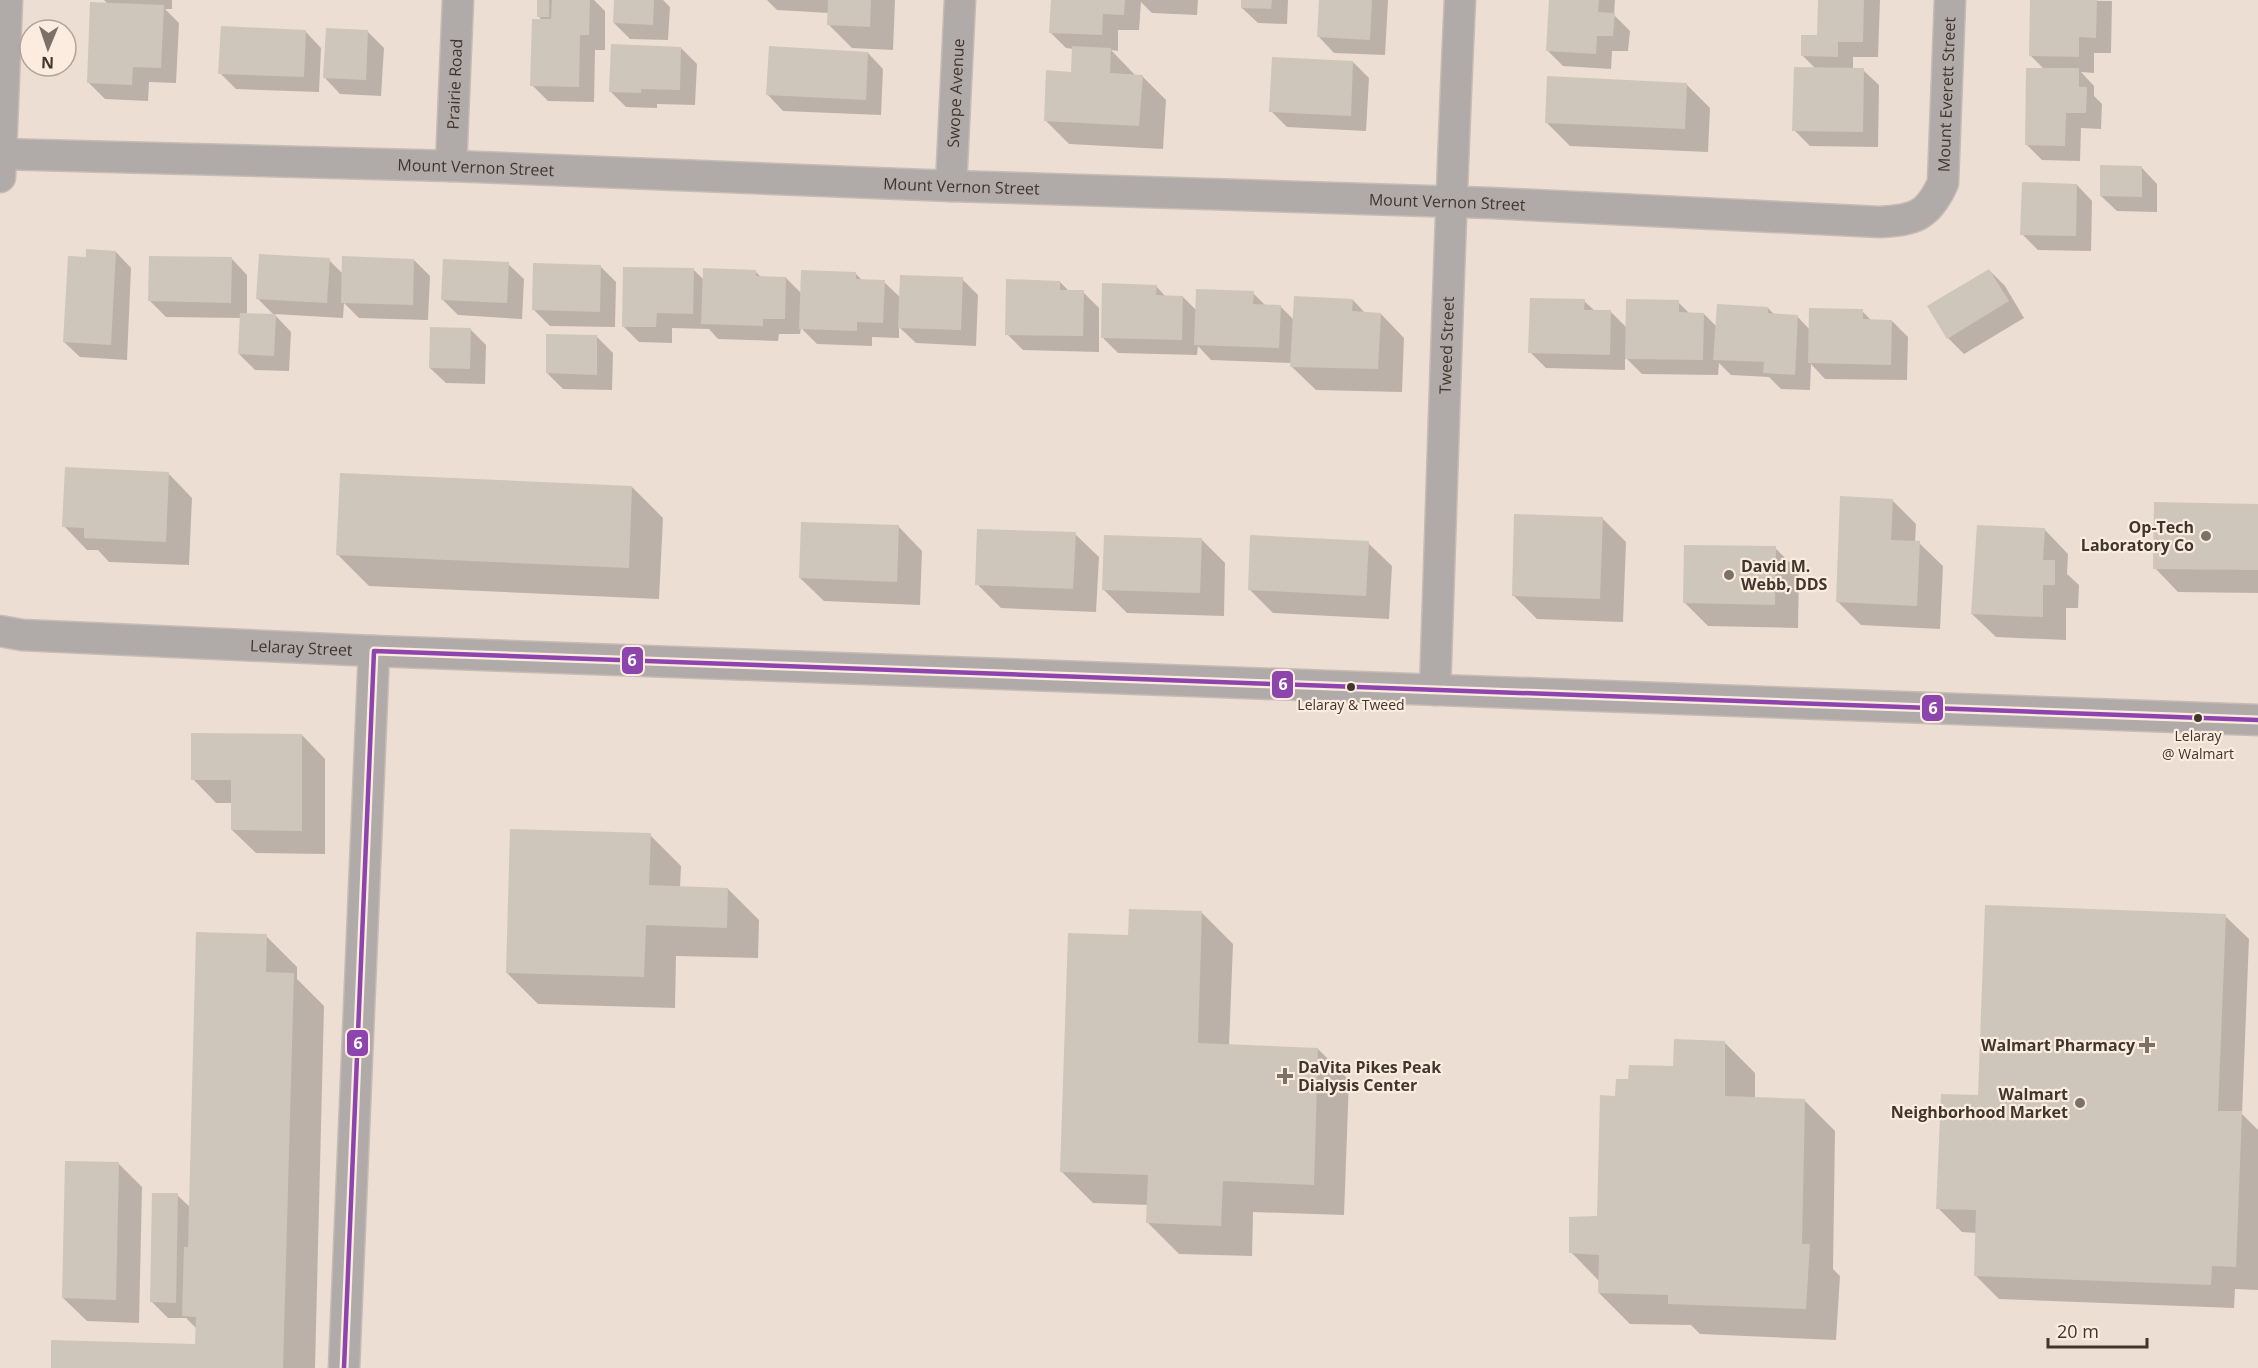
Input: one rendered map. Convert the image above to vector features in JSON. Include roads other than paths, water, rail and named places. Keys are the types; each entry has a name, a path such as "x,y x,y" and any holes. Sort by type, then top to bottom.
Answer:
{"street":[{"path":"0,162 7,0"},
{"name":"Prairie Road","path":"451,166 458,0"},
{"name":"Swope Avenue","path":"951,186 960,0"},
{"name":"Tweed Street","path":"1435,690 1445,429 1450,202 1460,0"},
{"name":"Mount Everett Street","path":"1920,214 1935,201 1943,183 1950,0"},
{"name":"Mount Vernon Street","path":"0,162 451,166 951,186 1450,202 1880,222 1903,221 1920,214"},
{"name":"Lelaray Street","path":"0,631 22,635 374,651 2258,720"},
{"path":"344,1368 374,651"}],"place":[{"name":"Op-Tech Laboratory Co","path":"2206,536"},
{"name":"David M. Webb, DDS","path":"1729,575"},
{"name":"Lelaray & Tweed","path":"1351,687"},
{"name":"Lelaray @ Walmart","path":"2198,718"},
{"name":"Walmart Pharmacy","path":"2147,1045"},
{"name":"DaVita Pikes Peak Dialysis Center","path":"1285,1076"},
{"name":"Walmart Neighborhood Market","path":"2080,1103"}]}
